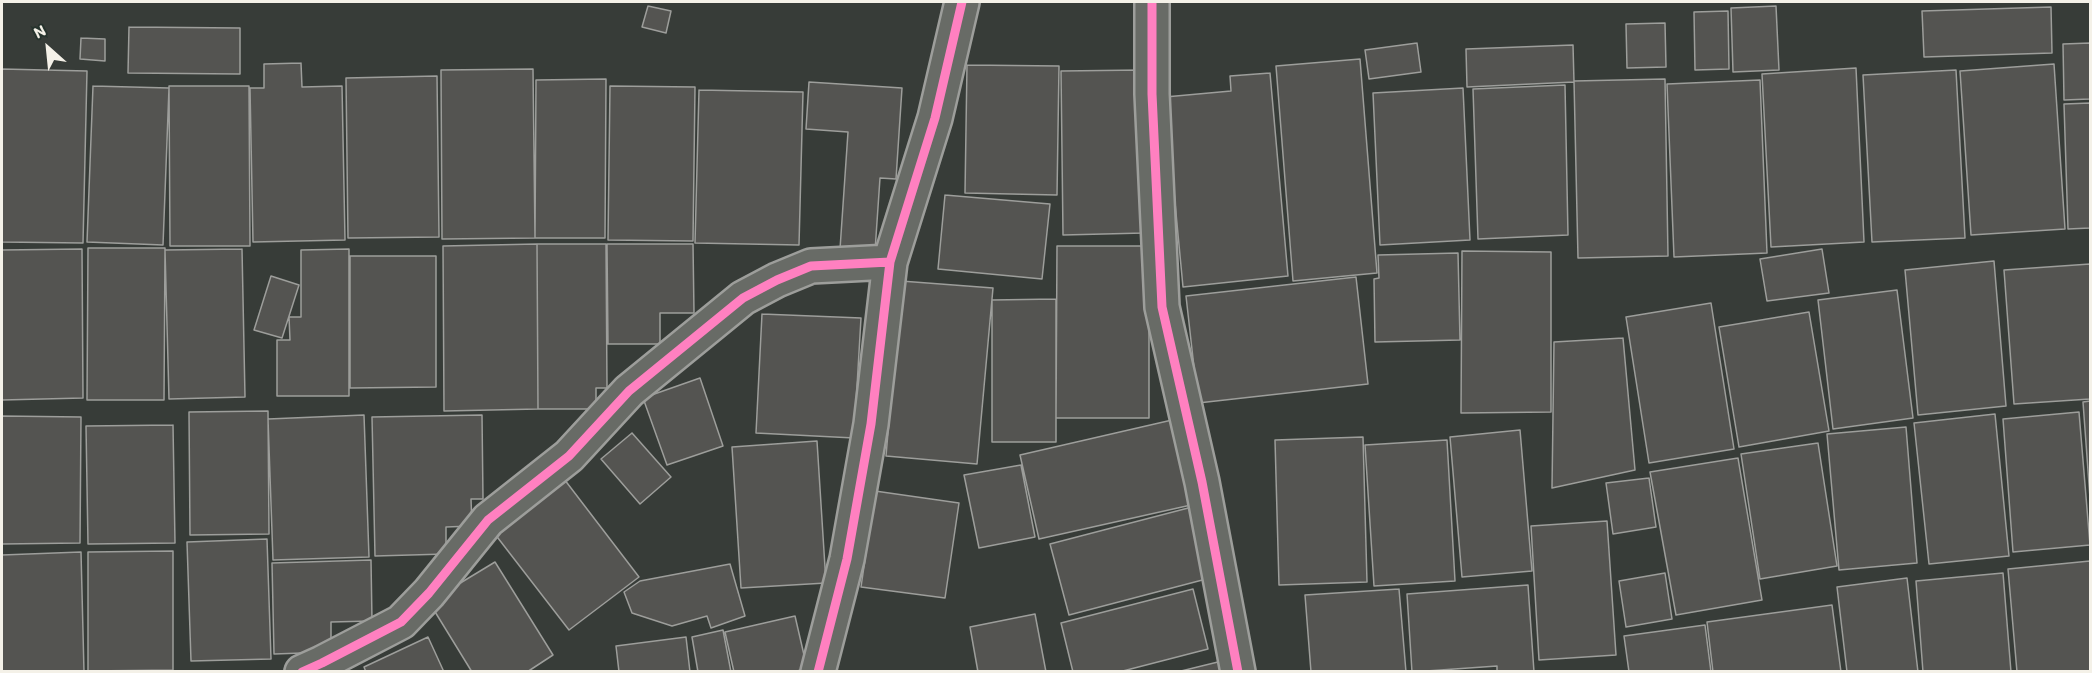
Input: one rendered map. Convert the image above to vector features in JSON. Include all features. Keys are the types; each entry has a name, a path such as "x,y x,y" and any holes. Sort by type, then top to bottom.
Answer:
{"street":[{"path":"818,672 847,559 871,424 890,262 935,118 963,2"},
{"path":"1152,2 1152,94 1162,307 1202,482 1238,672"},
{"path":"302,672 401,622 429,593 488,520 569,456 629,391 743,298 777,280 811,266 890,262"}],"building":[{"path":"648,6 671,11 666,33 642,27"},
{"path":"1776,6 1779,70 1733,72 1731,8"},
{"path":"2051,7 2052,53 1924,57 1922,11"},
{"path":"1728,11 1729,69 1695,70 1694,12"},
{"path":"1665,23 1666,67 1627,68 1626,24"},
{"path":"129,27 240,28 240,74 128,73"},
{"path":"81,38 105,39 105,61 80,59"},
{"path":"1417,43 1421,72 1369,79 1365,50"},
{"path":"2090,43 2090,99 2064,100 2063,44"},
{"path":"1573,45 1574,82 1467,87 1466,49"},
{"path":"1360,59 1377,273 1293,281 1276,66"},
{"path":"301,63 302,87 342,86 345,240 253,242 250,88 264,88 264,64"},
{"path":"2054,64 2065,229 1971,235 1960,71"},
{"path":"967,65 1059,66 1057,195 965,193"},
{"path":"1856,68 1864,242 1771,247 1762,74"},
{"path":"2,69 87,71 83,243 2,242"},
{"path":"533,69 535,238 442,239 441,70"},
{"path":"1142,70 1144,233 1063,235 1061,71"},
{"path":"1956,70 1965,238 1872,242 1863,75"},
{"path":"1270,73 1288,276 1183,287 1165,97 1231,91 1230,76"},
{"path":"437,76 439,237 348,238 346,78"},
{"path":"606,79 605,238 535,238 536,80"},
{"path":"1665,79 1668,256 1578,258 1574,81"},
{"path":"1760,80 1767,253 1674,257 1667,84"},
{"path":"809,82 902,88 896,179 880,178 875,251 840,249 848,132 806,129"},
{"path":"1565,85 1568,235 1478,239 1473,89"},
{"path":"93,86 169,88 163,245 87,242"},
{"path":"169,86 249,86 250,246 170,246"},
{"path":"610,86 695,87 693,241 608,240"},
{"path":"1463,88 1470,240 1380,245 1373,93"},
{"path":"699,90 803,92 799,245 695,243"},
{"path":"2090,103 2090,228 2068,229 2064,104"},
{"path":"945,195 1050,204 1042,279 938,269"},
{"path":"537,244 538,409 444,411 443,246"},
{"path":"537,244 606,244 607,388 596,388 596,409 538,409"},
{"path":"607,244 693,244 694,313 660,313 660,344 608,344"},
{"path":"1057,246 1149,246 1149,418 1056,418"},
{"path":"88,248 165,248 164,400 87,400"},
{"path":"82,249 83,398 2,400 2,250"},
{"path":"242,249 245,397 169,399 165,250"},
{"path":"349,249 349,396 277,396 277,340 290,340 289,317 301,317 301,250"},
{"path":"1822,249 1829,293 1767,301 1760,259"},
{"path":"1462,251 1551,252 1551,412 1461,413"},
{"path":"1458,253 1460,340 1375,342 1374,279 1379,278 1378,255"},
{"path":"350,256 436,256 436,387 350,388"},
{"path":"1994,261 2006,406 1918,415 1905,270"},
{"path":"2090,264 2090,399 2014,404 2004,270"},
{"path":"271,276 299,285 282,338 254,330"},
{"path":"1356,277 1368,384 1198,403 1186,296"},
{"path":"901,281 993,288 977,464 886,456"},
{"path":"1897,290 1913,418 1833,429 1818,300"},
{"path":"1056,299 1056,442 992,442 992,300"},
{"path":"1711,303 1734,449 1649,463 1626,317"},
{"path":"1809,312 1829,431 1739,447 1719,327"},
{"path":"762,314 861,318 854,438 756,433"},
{"path":"1623,338 1635,470 1552,488 1554,342"},
{"path":"700,378 723,446 667,465 643,398"},
{"path":"2090,401 2090,498 2083,402"},
{"path":"268,411 269,534 190,535 189,412"},
{"path":"2079,412 2090,545 2013,552 2003,419"},
{"path":"1995,414 2009,556 1929,564 1914,423"},
{"path":"364,415 369,557 273,560 268,419"},
{"path":"482,415 483,499 471,499 472,526 446,527 446,554 375,556 372,417"},
{"path":"2,416 81,417 80,543 2,544"},
{"path":"1172,420 1191,505 1039,539 1020,455"},
{"path":"173,425 175,543 88,544 86,426"},
{"path":"1906,427 1917,563 1839,570 1827,434"},
{"path":"1520,430 1532,571 1462,577 1450,437"},
{"path":"632,433 671,477 640,504 601,459"},
{"path":"1363,437 1367,582 1279,585 1275,440"},
{"path":"1447,440 1455,581 1374,586 1365,445"},
{"path":"817,441 826,583 741,588 732,447"},
{"path":"1818,443 1837,566 1760,579 1741,454"},
{"path":"1738,458 1762,600 1676,615 1650,472"},
{"path":"1021,465 1035,537 979,548 964,475"},
{"path":"561,475 639,577 569,630 491,529"},
{"path":"1649,478 1656,527 1613,534 1606,483"},
{"path":"875,491 959,503 945,598 861,587"},
{"path":"1192,507 1210,578 1069,615 1050,544"},
{"path":"1607,521 1616,655 1539,660 1531,526"},
{"path":"267,539 271,659 191,661 187,542"},
{"path":"173,551 173,670 88,671 88,552"},
{"path":"81,552 84,672 2,672 2,555"},
{"path":"371,560 372,621 331,622 331,652 274,654 272,563"},
{"path":"2090,561 2090,672 2017,672 2008,569"},
{"path":"495,562 553,655 527,672 472,672 429,602"},
{"path":"730,564 745,616 711,628 707,616 672,626 632,613 624,592 640,581"},
{"path":"1665,573 1672,619 1626,627 1619,581"},
{"path":"2003,573 2011,672 1923,672 1916,581"},
{"path":"1907,578 1918,672 1847,672 1837,587"},
{"path":"1528,585 1534,672 1497,672 1497,666 1412,672 1407,594"},
{"path":"1193,589 1208,649 1119,672 1073,672 1061,623"},
{"path":"1399,589 1406,672 1311,672 1305,595"},
{"path":"1832,605 1841,672 1713,672 1707,622"},
{"path":"1035,614 1046,672 978,672 970,627"},
{"path":"795,616 807,668 794,672 734,672 725,632"},
{"path":"1705,625 1711,672 1629,672 1624,636"},
{"path":"723,630 731,672 698,672 692,637"},
{"path":"428,637 444,672 366,672 364,667"},
{"path":"686,637 690,672 619,672 616,646"},
{"path":"1222,661 1225,672 1177,672"}],"cycle path":[{"path":"818,672 847,559 871,424 890,262 935,118 962,2"},
{"path":"1152,2 1152,94 1162,307 1202,482 1238,672"},
{"path":"302,672 401,622 429,593 488,520 569,456 629,391 743,298 777,280 811,266 890,262"}]}
